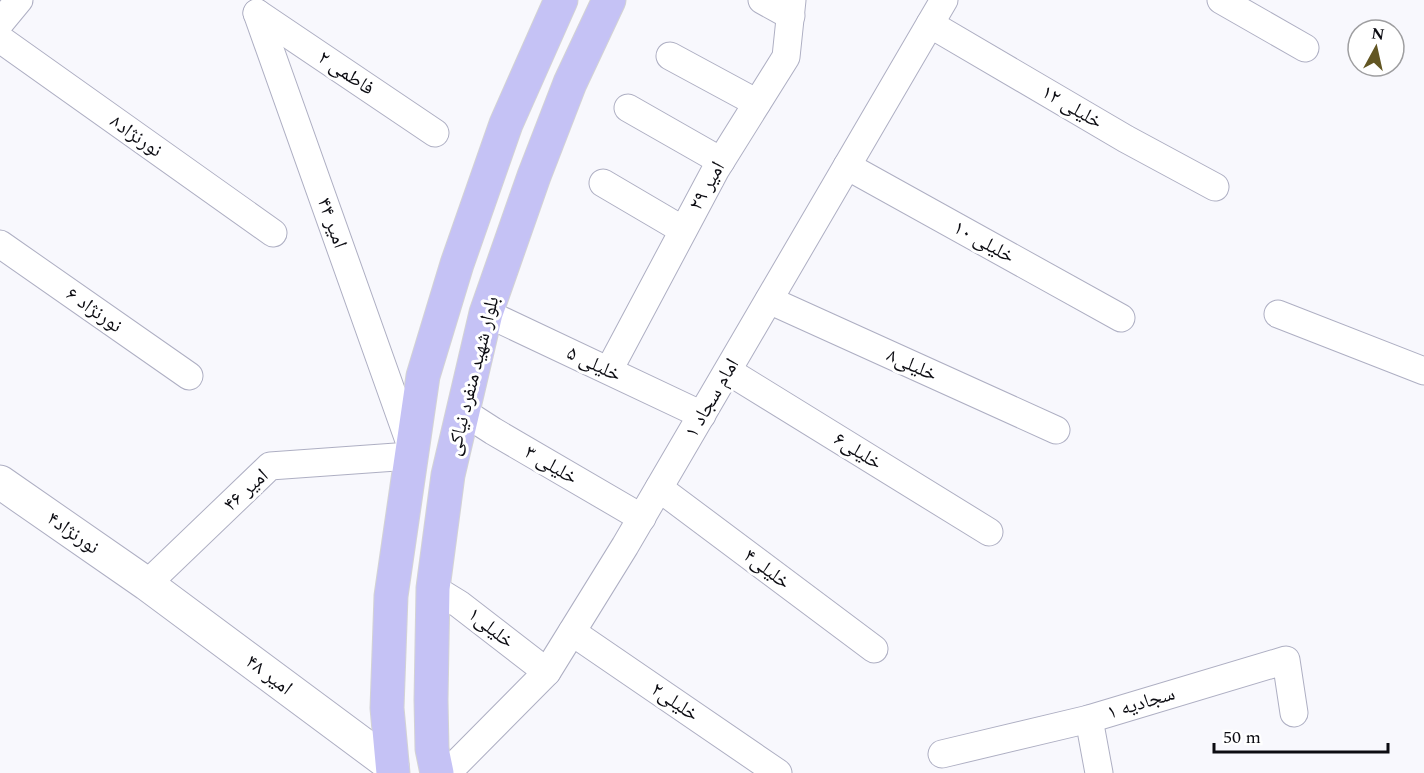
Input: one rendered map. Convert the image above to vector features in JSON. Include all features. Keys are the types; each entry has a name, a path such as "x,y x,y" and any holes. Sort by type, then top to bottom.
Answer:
{"main road":[{"name":"بلوار شهید منفرد نیاکی","path":"437,773 432,749 430,700 433,588 448,475 462,411 486,313 534,176 570,83 609,0"},
{"path":"393,770 387,708 391,596 423,376 457,264 506,123 554,3"}],"street":[{"path":"0,23 19,0"},
{"path":"762,0 791,8"},
{"name":"امام سجاد ۱","path":"447,773 547,672 642,518 944,0"},
{"path":"1221,0 1305,48"},
{"name":"امیر ۴۴","path":"262,7 411,453"},
{"name":"فاطمی ۲","path":"262,7 435,133"},
{"name":"امیر ۲۹","path":"609,370 721,161 786,57 791,8"},
{"name":"خلیلی ۱۲","path":"930,24 1126,139 1215,187"},
{"name":"نورنژاد۸","path":"0,39 273,233"},
{"path":"670,56 757,103"},
{"path":"628,108 721,161"},
{"name":"خلیلی ۱۰","path":"847,166 1121,318"},
{"path":"603,183 683,230"},
{"name":"نورنژاد ۶","path":"0,244 189,376"},
{"name":"خلیلی۸","path":"769,300 1056,430"},
{"name":"خلیلی ۵","path":"486,313 702,414"},
{"path":"1278,314 1424,371"},
{"name":"خلیلی۶","path":"728,371 989,532"},
{"name":"خلیلی ۳","path":"462,411 642,518"},
{"name":"امیر ۴۶","path":"147,584 270,466 411,453"},
{"name":"نورنژاد۴","path":"0,483 147,584"},
{"name":"خلیلی۴","path":"659,488 874,649"},
{"name":"امیر ۴۸","path":"147,584 393,770"},
{"name":"خلیلی۱","path":"433,588 459,604 547,672"},
{"name":"خلیلی۲","path":"572,632 778,773"},
{"name":"سجادیه ۱","path":"942,754 1089,719 1286,660 1294,713"},
{"path":"1089,719 1099,773"}]}
